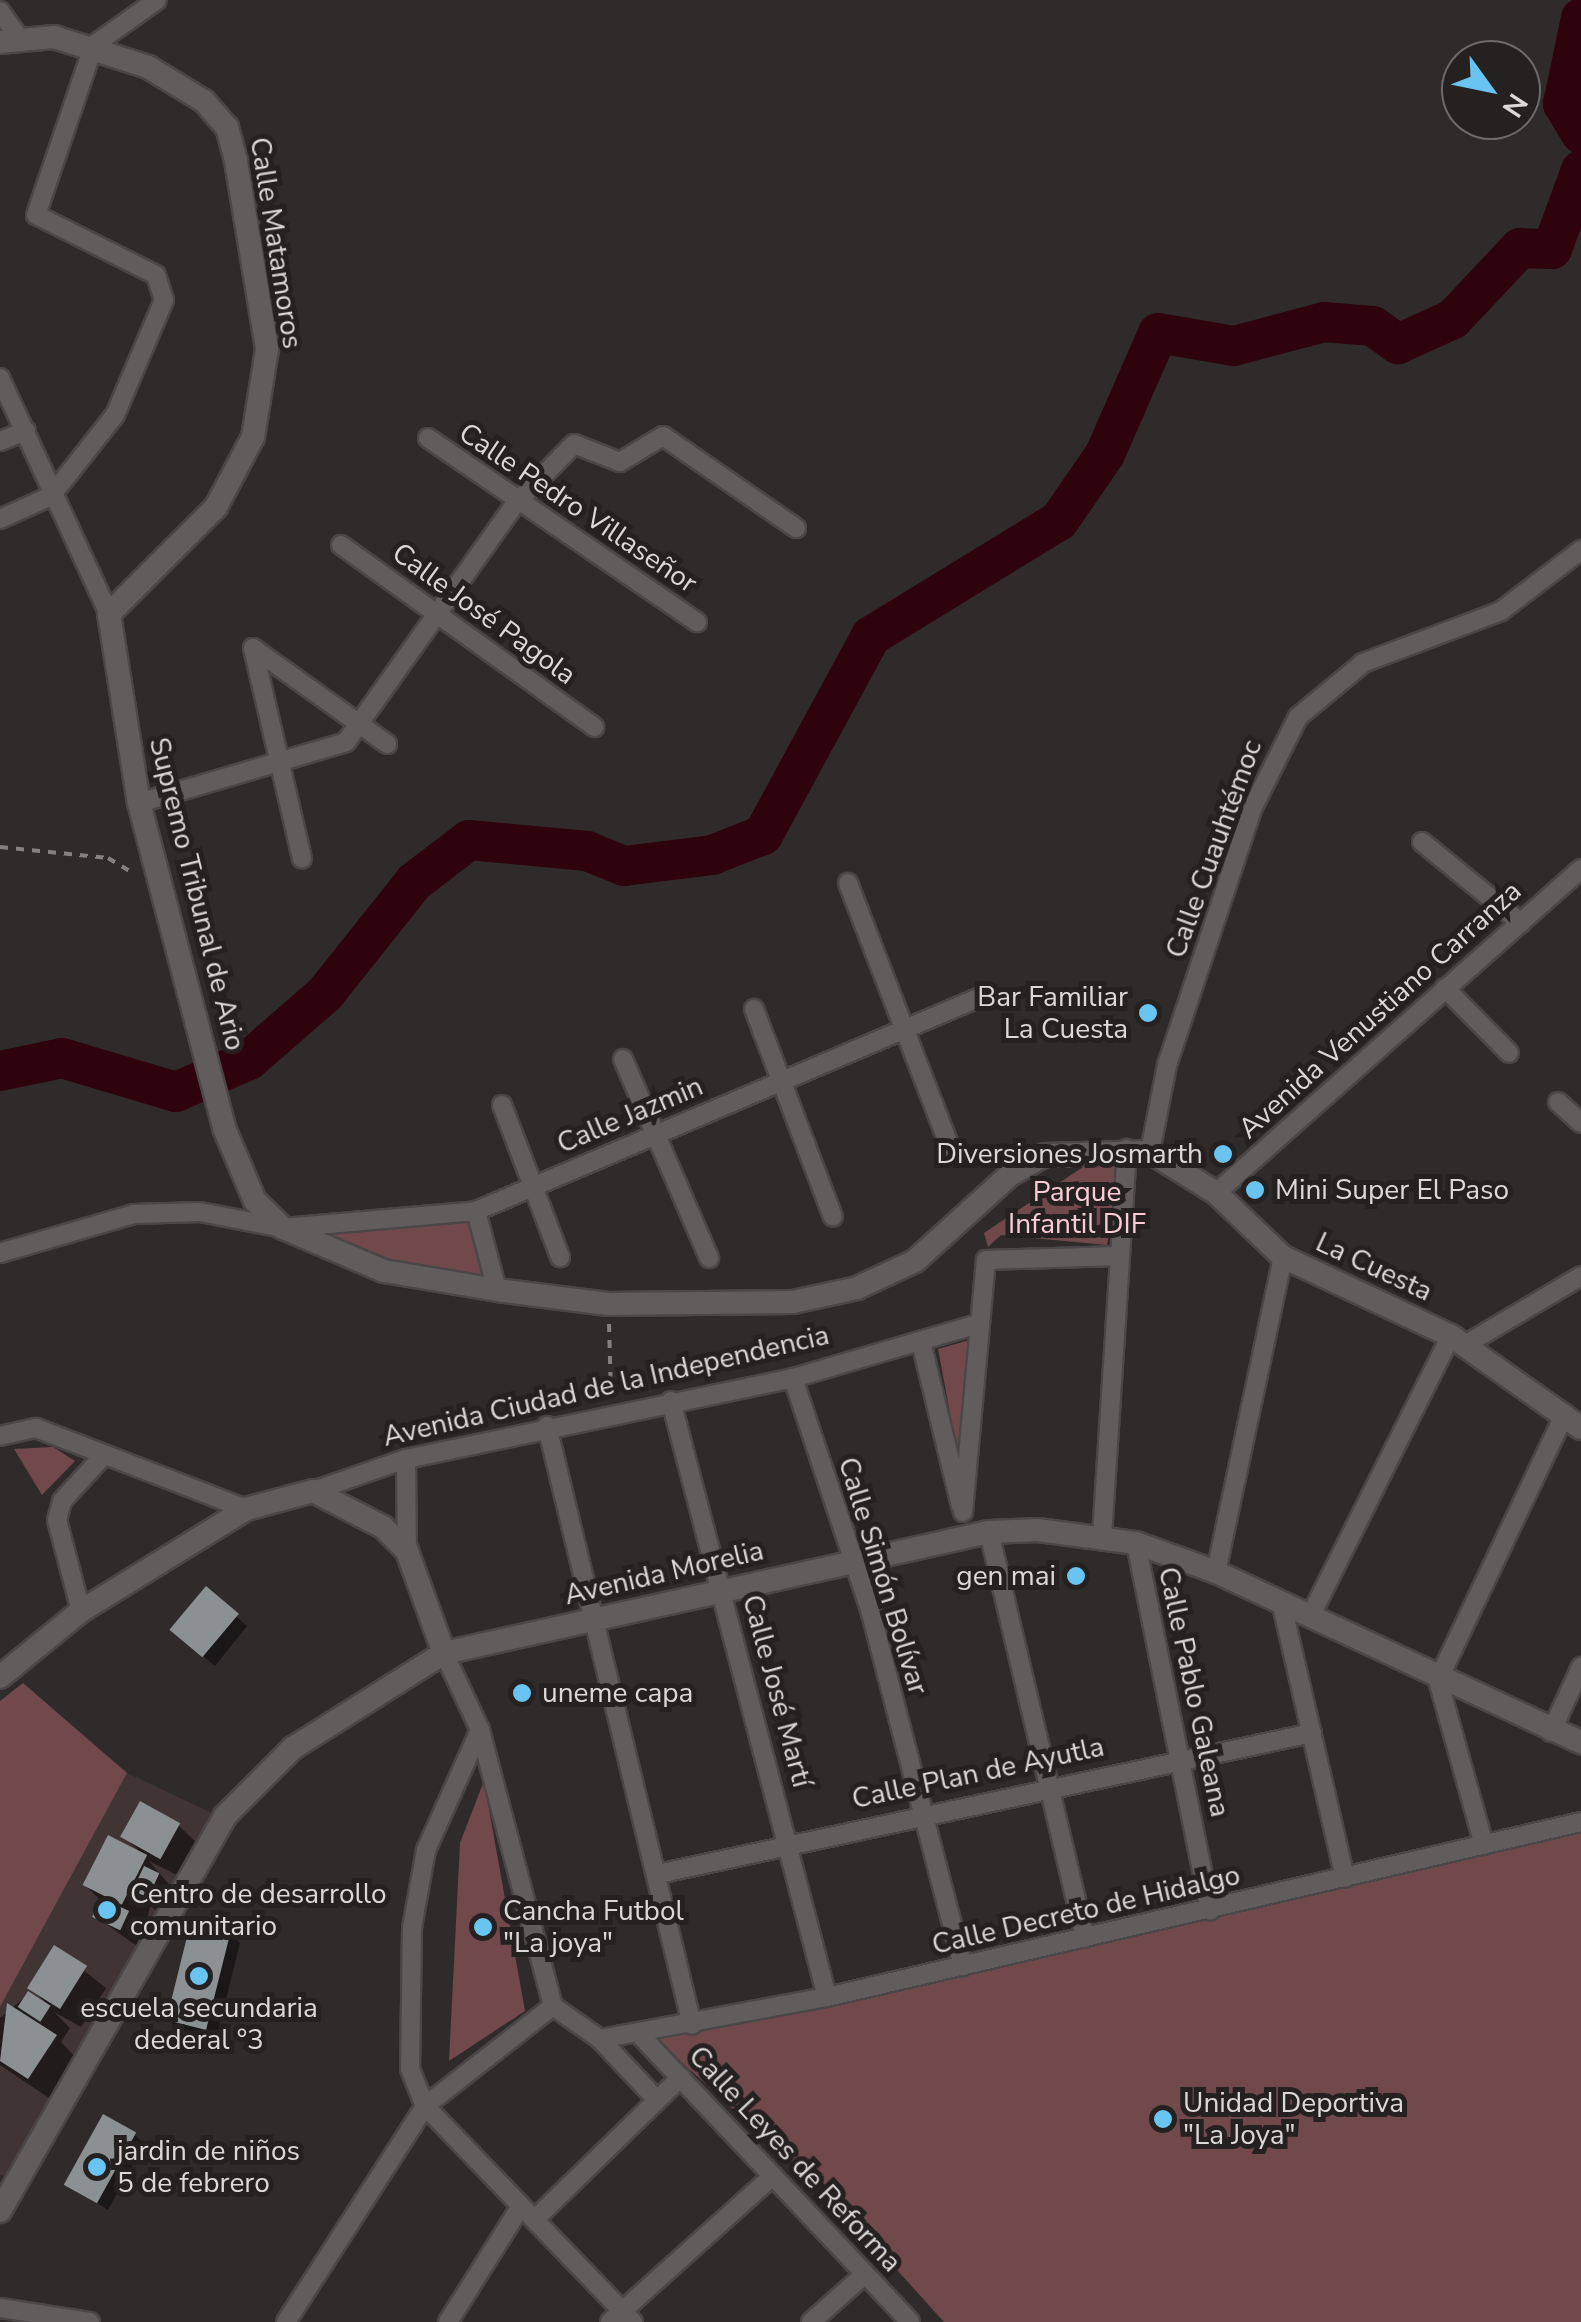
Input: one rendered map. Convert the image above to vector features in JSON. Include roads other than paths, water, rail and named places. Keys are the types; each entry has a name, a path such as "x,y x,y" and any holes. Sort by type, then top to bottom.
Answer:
{"street":[{"path":"0,518 51,496 115,415 166,286 36,215 94,46 157,0"},
{"path":"0,10 9,40 94,46"},
{"name":"Calle Matamoros","path":"94,46 178,83 227,126 267,349 254,437 216,507 109,614"},
{"path":"0,378 51,496 109,614"},
{"path":"0,441 26,431"},
{"path":"138,803 332,752 359,727 516,504 565,448 620,462 663,436 796,528"},
{"name":"Calle Pedro Villaseñor","path":"428,438 516,504 697,622"},
{"name":"Calle José Pagola","path":"341,546 594,727"},
{"name":"Calle Cuauhtémoc","path":"1138,1150 1252,809 1298,717 1363,663 1502,611 1581,550"},
{"name":"Supremo Tribunal de Ario","path":"109,614 138,803 224,1128 256,1201 282,1228"},
{"path":"302,858 253,648 387,744"},
{"path":"1422,842 1520,923"},
{"name":"Avenida Venustiano Carranza","path":"1216,1193 1581,869"},
{"path":"848,883 952,1154"},
{"path":"1445,988 1509,1053"},
{"name":"Calle Jazmin","path":"0,1254 134,1214 200,1212 282,1228 476,1211 984,995"},
{"path":"754,1009 832,1217"},
{"path":"623,1059 709,1258"},
{"path":"1558,1102 1581,1123"},
{"path":"502,1105 560,1257"},
{"path":"282,1228 384,1272 498,1290 608,1304 792,1302 856,1288 915,1260 1010,1175 1046,1155 1138,1150 1118,1256 1102,1536"},
{"name":"La Cuesta","path":"1138,1150 1216,1193 1283,1257 1458,1341 1573,1421"},
{"path":"476,1211 498,1290"},
{"path":"963,1512 986,1260 1118,1256"},
{"path":"1216,1572 1283,1257"},
{"path":"1310,1617 1458,1341 1581,1276"},
{"name":"Avenida Ciudad de la Independencia","path":"0,1677 80,1610 246,1509 406,1459 671,1400 793,1378 978,1324"},
{"path":"920,1342 963,1512 978,1535 1054,1783 1085,1938"},
{"name":"Calle Simón Bolívar","path":"793,1378 855,1562 963,1966"},
{"name":"Calle José Martí","path":"671,1400 790,1842 826,1998"},
{"path":"1484,1845 1438,1680 1573,1421"},
{"path":"547,1426 692,2025"},
{"path":"0,1436 36,1428 246,1509"},
{"path":"80,1610 57,1520 62,1501 104,1454"},
{"path":"406,1459 407,1551 444,1653 480,1730 553,2006 600,2039 657,2100"},
{"path":"313,1491 383,1527 407,1551"},
{"name":"Avenida Morelia","path":"0,2211 225,1816 293,1748 444,1653 593,1622 720,1588 978,1535 1102,1536 1136,1543 1216,1572 1438,1680 1550,1732 1581,1742"},
{"name":"Calle Pablo Galeana","path":"1136,1543 1210,1911"},
{"path":"1281,1601 1345,1878"},
{"path":"1550,1732 1581,1666"},
{"path":"480,1730 426,1850 412,1928 406,2017 425,2106 528,2213 614,2315 633,2322"},
{"name":"Calle Plan de Ayutla","path":"658,1874 1054,1783 1312,1733"},
{"name":"Calle Decreto de Hidalgo","path":"600,2039 826,1998 1581,1822"},
{"path":"286,2322 425,2106 553,2006"},
{"name":"Calle Leyes de Reforma","path":"639,2034 910,2322"},
{"path":"448,2322 528,2213 681,2077"},
{"path":"614,2315 773,2176"},
{"path":"810,2322 865,2274"},
{"path":"0,2308 90,2322"}],"waterway":[{"path":"1581,18 1563,104 1581,134"},
{"path":"0,1071 62,1058 176,1092 249,1060 325,994 414,882 469,840 587,851 624,866 712,855 763,835 871,636 1059,521 1105,454 1158,333 1234,346 1324,322 1373,326 1398,344 1453,319 1520,248 1552,249 1581,170"}],"place":[{"name":"Bar Familiar La Cuesta","path":"1148,1013"},
{"name":"Diversiones Josmarth","path":"1223,1154"},
{"name":"Mini Super El Paso","path":"1255,1190"},
{"name":"gen mai","path":"1076,1576"},
{"name":"uneme capa","path":"522,1693"},
{"name":"Centro de desarrollo comunitario","path":"107,1910"},
{"name":"Cancha Futbol \"La joya\"","path":"483,1927"},
{"name":"escuela secundaria dederal °3","path":"199,1976"},
{"name":"Unidad Deportiva \"La Joya\"","path":"1163,2119"},
{"name":"jardin de niños 5 de febrero","path":"97,2167"}],"park label":[{"name":"Parque Infantil DIF","path":"1077,1208"}]}
